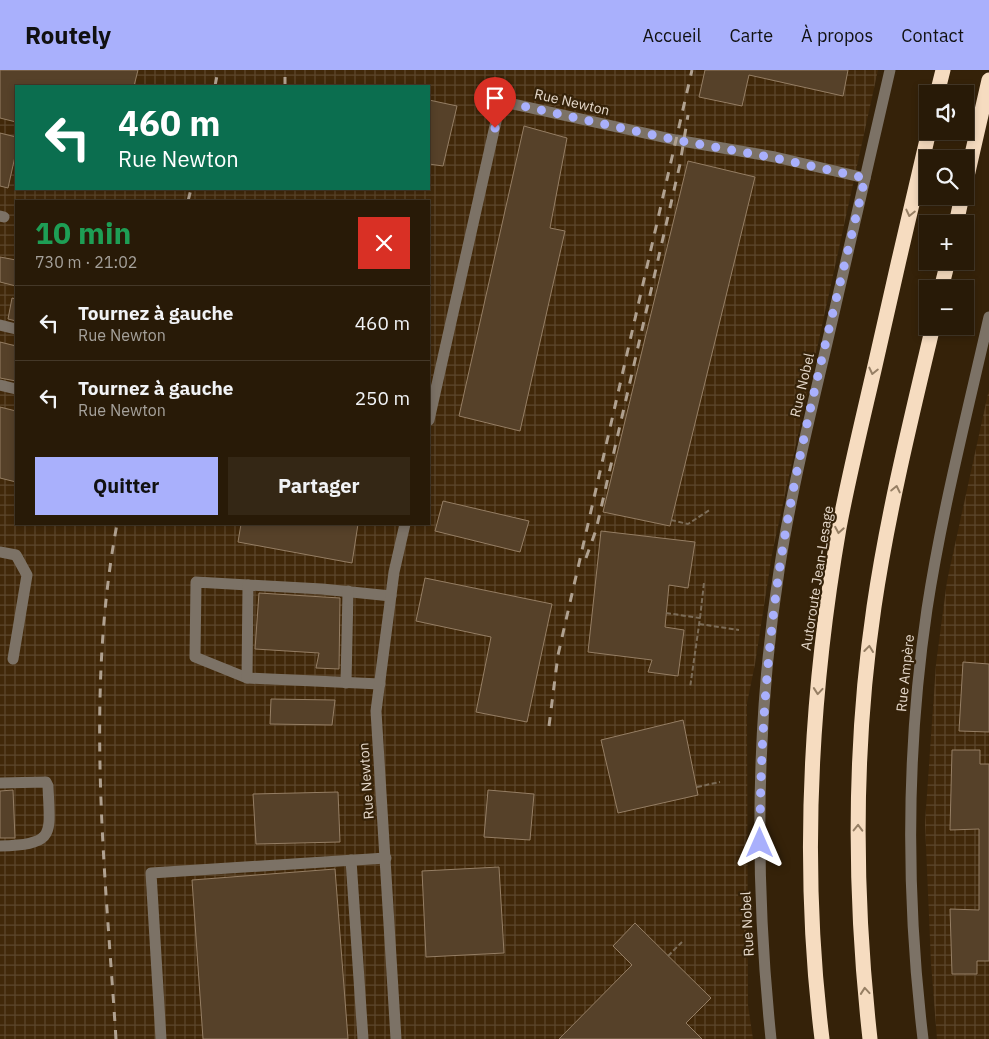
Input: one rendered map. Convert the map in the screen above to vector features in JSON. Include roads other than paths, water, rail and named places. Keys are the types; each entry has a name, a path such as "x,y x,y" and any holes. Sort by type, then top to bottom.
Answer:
{"highway":[{"path":"939,85 943,70"},
{"path":"973,150 989,80"},
{"name":"Autoroute Jean-Lesage","path":"822,1039 814,944 811,845 814,734 821,658 832,573 846,492 926,140"},
{"path":"870,1039 858,883 858,796 862,710 882,555 931,335"}],"street":[{"name":"Rue Nobel","path":"771,1039 763,950 760,843 764,722 772,626 780,564 797,476 890,70"},
{"name":"Rue Newton","path":"430,416 499,108 509,103 676,140 775,158 865,178"},
{"name":"Rue Ampère","path":"923,1039 911,876 912,775 918,688 927,611 941,532 989,317"},
{"path":"0,325 15,328"},
{"path":"0,385 15,389"},
{"name":"Rue Newton","path":"396,1039 376,711 391,596 405,525"},
{"path":"0,552 16,555 27,575 13,659"},
{"path":"380,684 246,678 195,656 196,582 348,591 391,596"},
{"path":"246,678 248,585"},
{"path":"346,683 348,591"},
{"path":"0,782 46,782 48,786 50,829 46,836 30,844 0,846"},
{"path":"161,1039 151,873 386,858"},
{"path":"351,860 363,1039"}],"railway":[{"path":"215,85 218,70"},
{"path":"285,70 285,85"},
{"path":"549,726 558,655 692,70"},
{"path":"586,558 596,530 680,164 688,115"},
{"path":"188,200 191,190"},
{"path":"116,1039 103,845 100,717 107,588 117,525"}]}
